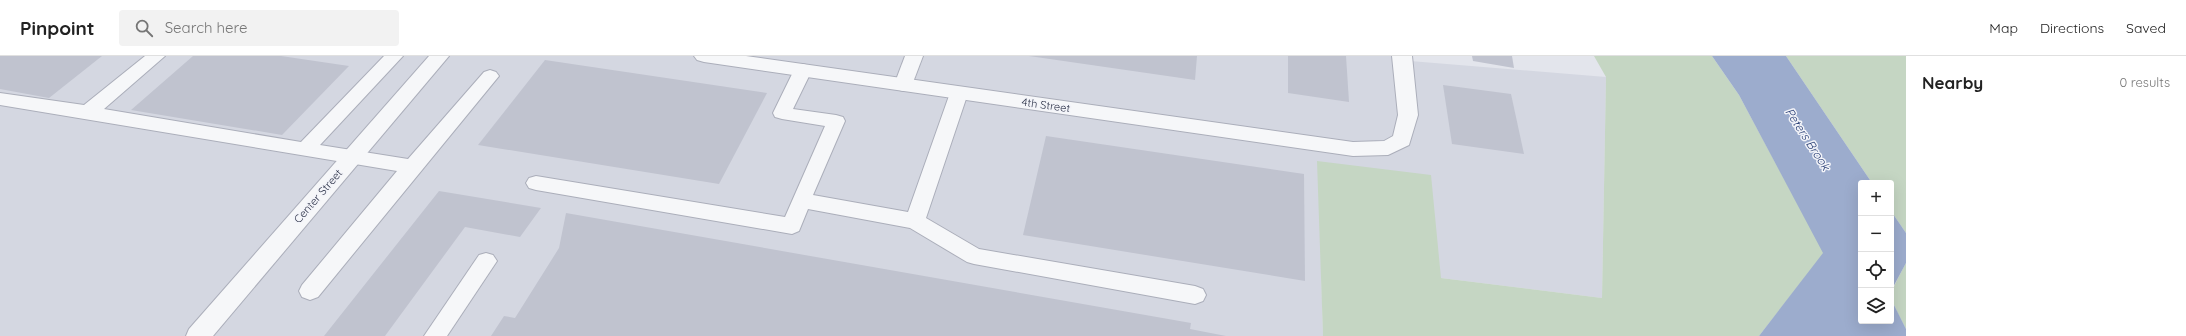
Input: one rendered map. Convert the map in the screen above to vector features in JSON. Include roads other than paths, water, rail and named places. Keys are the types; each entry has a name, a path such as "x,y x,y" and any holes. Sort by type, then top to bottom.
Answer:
{"street":[{"name":"Center Street","path":"198,336 439,56"},
{"name":"4th Street","path":"704,56 759,60 803,70 903,85 1353,149 1388,148 1402,140 1408,115 1402,56"}],"lane":[{"path":"88,112 156,56"},
{"path":"305,149 394,56"},
{"path":"903,85 914,56"},
{"path":"536,183 792,226 801,200 836,121 782,113 803,70"},
{"path":"310,292 412,167 490,76"},
{"path":"915,221 959,93"},
{"path":"0,99 88,112 412,167"},
{"path":"801,200 915,221 974,256 1195,295"},
{"path":"435,336 486,261"}],"water":[{"name":"Peters Brook","path":"1712,56 1786,56 1870,180 1858,180 1858,324 1894,324 1894,305 1906,329 1906,336 1759,336 1823,253 1739,95"},
{"path":"1894,215 1906,233 1906,263 1894,285"}]}
